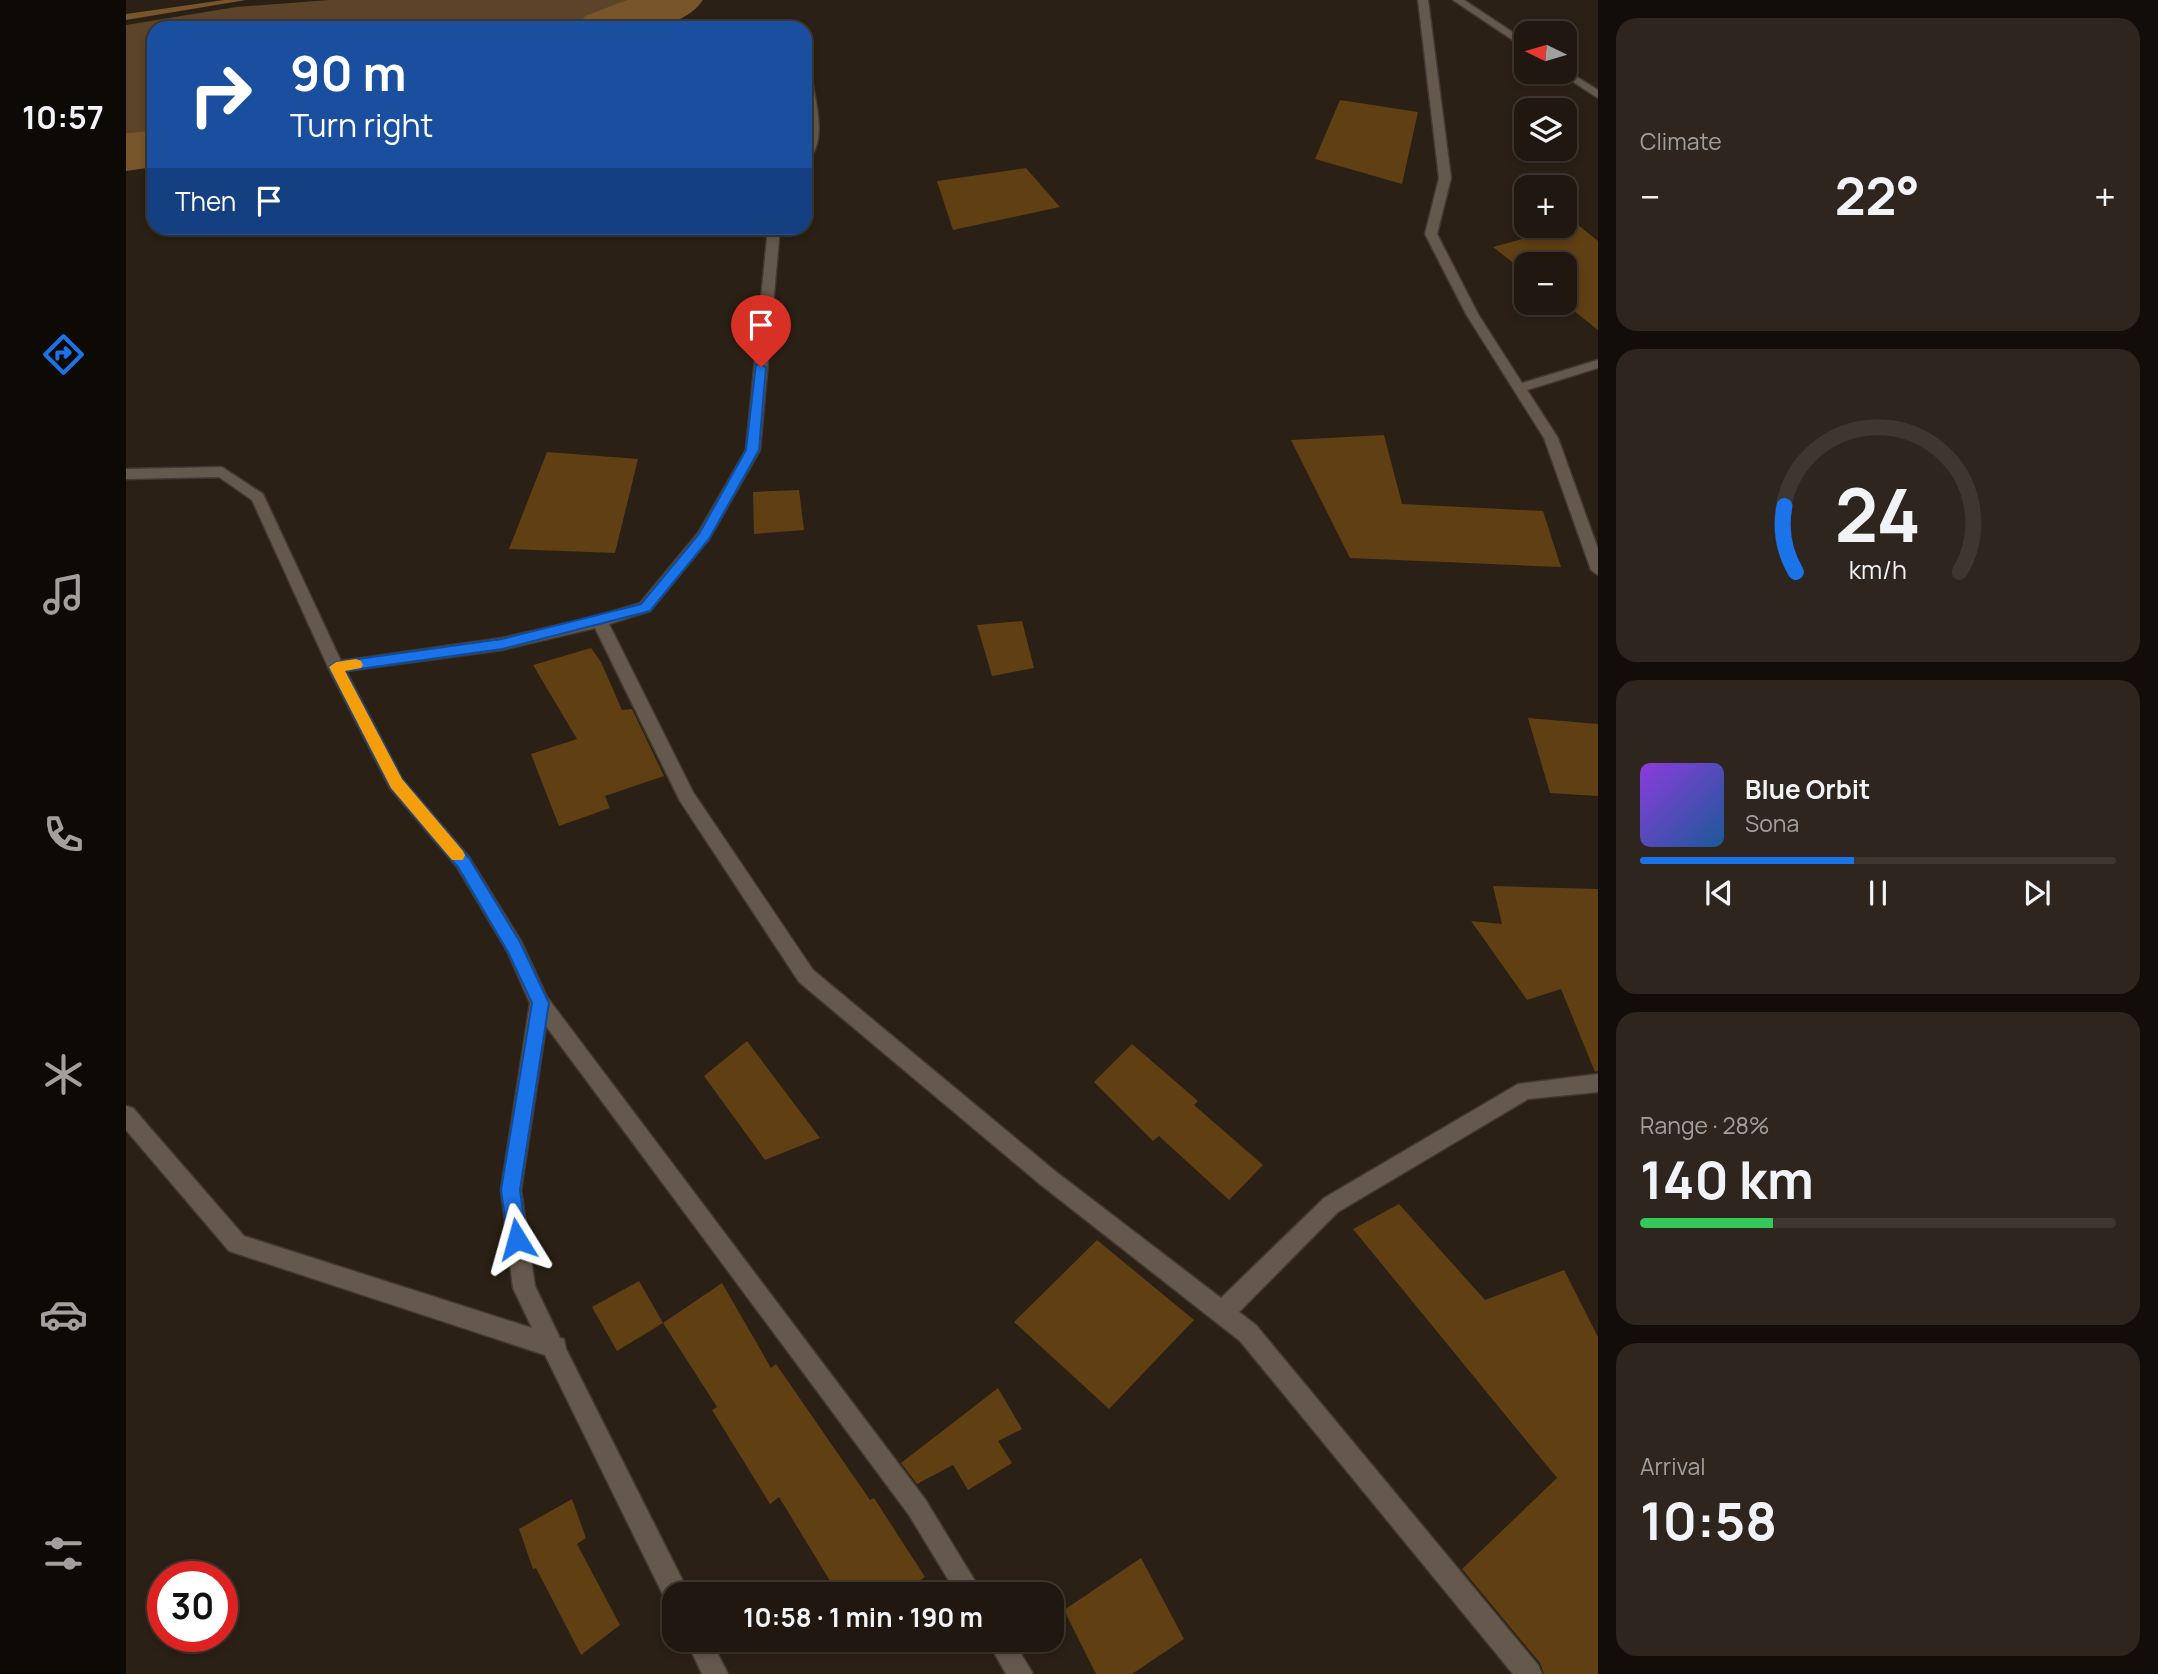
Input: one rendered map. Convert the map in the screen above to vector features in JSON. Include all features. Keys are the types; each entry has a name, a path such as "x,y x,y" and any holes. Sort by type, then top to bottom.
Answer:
{"street":[{"path":"1423,0 1445,178 1431,234 1472,314 1551,438 1598,570"},
{"path":"1458,0 1514,38"},
{"path":"1577,82 1598,96"},
{"path":"812,112 815,130 812,138"},
{"path":"336,667 502,644 600,621 645,607 704,536 752,450 773,235"},
{"path":"1519,388 1598,364"},
{"path":"126,474 222,472 258,497 336,667 396,783 463,862 514,947 540,1003 917,1507 964,1582"},
{"path":"600,621 686,796 806,976 1048,1178 1248,1333 1529,1674"},
{"path":"540,1003 511,1190 524,1288 670,1582"},
{"path":"1222,1313 1331,1205 1525,1090 1598,1083"},
{"path":"126,1115 237,1244 555,1347"},
{"path":"704,1652 715,1674"},
{"path":"1006,1652 1020,1674"}],"shaded area":[{"path":"329,0 636,0 584,21 150,21 236,7"},
{"path":"147,22 147,132 126,133 126,25"}],"building":[{"path":"1340,100 1418,112 1402,184 1315,159"},
{"path":"1026,168 1060,207 953,230 937,181"},
{"path":"1577,224 1598,241 1598,330 1577,313 1577,252 1514,252 1514,264 1493,247 1526,238 1577,238"},
{"path":"1384,435 1402,504 1543,511 1561,567 1350,558 1291,440"},
{"path":"547,452 638,459 615,553 509,549"},
{"path":"799,490 804,530 754,534 753,492"},
{"path":"1022,621 1034,668 992,676 977,625"},
{"path":"591,648 601,662 622,710 632,709 664,776 605,796 610,808 559,826 531,754 577,739 533,665"},
{"path":"1528,718 1598,724 1598,796 1550,793"},
{"path":"1493,886 1598,889 1598,1071 1595,1072 1561,989 1527,1000 1471,921 1502,924"},
{"path":"747,1041 820,1138 765,1160 704,1076"},
{"path":"1132,1044 1198,1101 1194,1105 1263,1165 1229,1200 1159,1136 1153,1141 1094,1082"},
{"path":"1399,1204 1485,1300 1564,1270 1598,1337 1598,1674 1544,1674 1540,1663 1462,1569 1557,1478 1353,1229"},
{"path":"1097,1240 1194,1320 1109,1409 1014,1322"},
{"path":"639,1281 663,1323 617,1351 592,1307"},
{"path":"722,1283 771,1368 776,1364 870,1500 874,1498 925,1577 918,1582 831,1582 779,1497 770,1504 712,1410 717,1407 663,1323"},
{"path":"998,1388 1022,1429 998,1441 1012,1463 968,1490 953,1465 917,1484 901,1463"},
{"path":"572,1499 586,1538 577,1544 620,1625 581,1655 536,1568 533,1569 519,1529"},
{"path":"1141,1558 1184,1639 1132,1674 1096,1674 1064,1610"}],"waterway":[{"path":"126,17 242,0"},
{"path":"622,21 676,0"},
{"path":"126,152 147,150"}],"slow traffic":[{"path":"356,665 336,667 396,783 457,855"}],"route":[{"path":"517,1239 511,1190 540,1003 514,947 463,862 396,783 336,667 502,644 600,621 645,607 704,536 752,450 761,367"}]}
